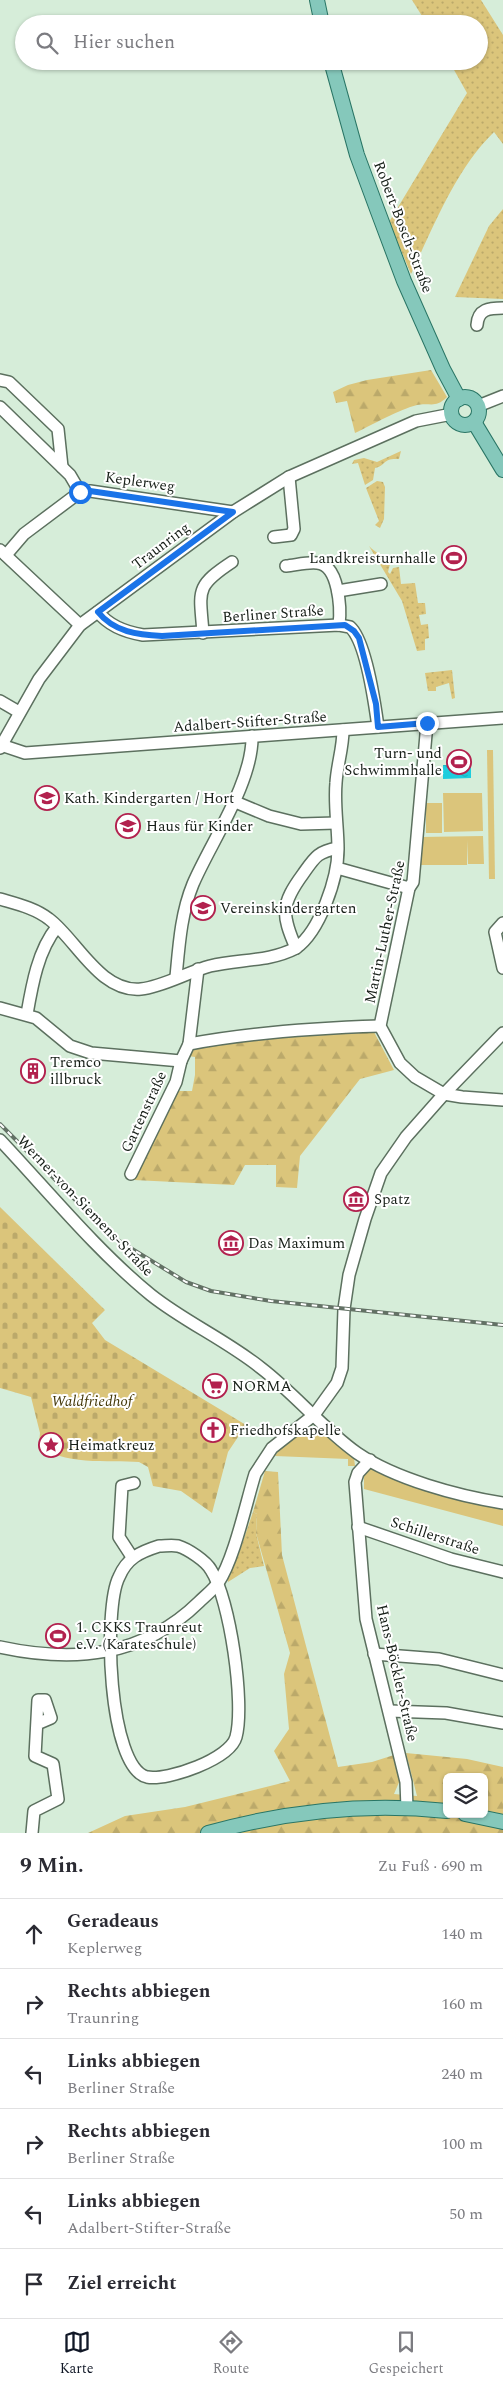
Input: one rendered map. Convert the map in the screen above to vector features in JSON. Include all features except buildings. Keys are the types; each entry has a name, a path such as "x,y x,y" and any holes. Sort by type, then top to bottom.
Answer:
{"main road":[{"path":"317,0 320,15"},
{"name":"Robert-Bosch-Straße","path":"333,70 357,155 377,209 408,289 443,369 459,399"},
{"path":"459,399 470,399 478,406 479,414 474,422 461,424 454,419 452,414 453,406 459,399"},
{"path":"474,422 503,470"},
{"path":"208,1833 304,1812 356,1807 407,1808 443,1812"},
{"path":"484,1818 503,1822"}],"street":[{"path":"477,325 481,312 488,308 503,308"},
{"path":"0,380 9,382 58,429 62,466"},
{"path":"478,406 503,396"},
{"path":"0,407 62,466 77,484 80,492 3,552 80,625"},
{"name":"Traunring","path":"1,747 19,712 39,680 80,625 233,512 289,477 416,421 452,414"},
{"path":"274,537 291,535 294,529 289,477"},
{"name":"Keplerweg","path":"80,492 90,491 233,512"},
{"path":"203,633 200,597 202,586 212,575 232,562"},
{"path":"286,566 318,562 325,565 338,591 339,625"},
{"path":"338,591 381,584"},
{"name":"Berliner Straße","path":"98,612 110,624 136,634 162,636 339,625 350,627 359,638 376,704 378,727"},
{"path":"0,701 19,712"},
{"name":"Adalbert-Stifter-Straße","path":"1,747 25,754 503,718"},
{"name":"Martin-Luther-Straße","path":"427,723 413,878 409,888 380,1026 404,1068 444,1094"},
{"path":"0,899 29,907 50,920 82,957 97,970 127,987 140,989 226,963 281,956 296,948 308,937 326,901 337,868 336,784 342,730"},
{"path":"176,977 180,932 192,885 245,775 252,736"},
{"path":"233,801 268,816 301,824 336,822"},
{"path":"296,948 286,922 285,906 289,893 316,856 324,851 338,848"},
{"path":"337,868 409,888"},
{"path":"503,923 495,932 503,968"},
{"path":"27,1014 32,984 49,937 57,927"},
{"path":"0,1008 36,1018 70,1046 91,1053 181,1061 190,1044 198,970"},
{"name":"Martin-Luther-Straße","path":"190,1044 269,1031 380,1026"},
{"path":"0,1647 36,1655 109,1651 152,1636 187,1614 218,1584 230,1556 255,1474 272,1448 314,1415 337,1383 342,1368 344,1309 350,1275 365,1219 381,1173 406,1138 444,1094 503,1033"},
{"name":"Gartenstraße","path":"131,1174 176,1082 181,1061"},
{"path":"444,1094 503,1100"},
{"name":"Werner-von-Siemens-Straße","path":"0,1140 110,1257 150,1294 175,1313 259,1366 345,1443 370,1460 421,1482 503,1503"},
{"name":"Hans-Böckler-Straße","path":"370,1460 358,1473 355,1482 366,1619 390,1710 406,1782 407,1808"},
{"path":"132,1557 119,1537 122,1486 134,1482"},
{"name":"Schillerstraße","path":"358,1527 451,1559 503,1572"},
{"path":"159,1546 178,1546 196,1556 211,1569 218,1584 229,1624 239,1699 236,1737 230,1749 205,1764 166,1776 148,1777 136,1772 126,1753 113,1692 109,1651 112,1600 118,1577 132,1557 159,1546"},
{"path":"374,1654 439,1659 503,1675"},
{"path":"390,1710 446,1713 503,1723"},
{"path":"32,1833 34,1811 58,1800 53,1764 35,1756 37,1724"}],"green space":[{"path":"412,0 481,0 503,35 503,144 494,132 468,163 437,218 411,274 389,222 467,93 454,70 488,70 488,15 421,15"},
{"path":"503,209 503,299 455,297 489,226"},
{"path":"431,370 447,397 443,401 436,404 422,404 410,407 355,433 347,401 336,403 333,392 348,385 367,380"},
{"path":"401,451 399,459 387,461 375,468 373,480 365,485 358,463 352,464 354,460 364,458 377,462"},
{"path":"377,481 383,482 385,487 384,519 380,528 375,525 379,521 366,488"},
{"path":"369,546 390,564 388,572 390,574 393,568 399,567 401,584 415,583 418,603 425,603 426,614 419,615 421,625 428,624 429,638 425,639 425,650 417,651 402,601"},
{"path":"452,670 455,698 452,699 449,683 436,687 436,691 428,691 425,673"},
{"path":"487,750 493,750 495,879 489,879"},
{"path":"443,793 482,793 483,831 444,832"},
{"path":"426,803 442,803 442,833 426,833"},
{"path":"483,836 484,864 468,864 467,840 467,865 420,865 420,837"},
{"path":"374,1032 394,1070 360,1079 300,1156 297,1188 276,1187 276,1165 245,1165 234,1185 134,1180 177,1091 192,1091 195,1075 195,1057 188,1056 192,1050 255,1036"},
{"name":"Waldfriedhof","path":"0,1207 105,1310 92,1323 105,1340 246,1425 228,1452 212,1513 181,1491 153,1486 148,1467 139,1462 72,1459 48,1451 39,1444 40,1433 31,1397 0,1388"},
{"path":"309,1427 319,1427 354,1458 355,1466 348,1466 348,1459 275,1456 281,1447"},
{"path":"371,1469 379,1470 436,1493 503,1509 503,1526 364,1489 364,1475"},
{"path":"265,1471 278,1472 282,1555 338,1767 372,1762 394,1755 400,1780 394,1794 417,1796 406,1753 467,1759 503,1767 503,1833 88,1833 125,1816 185,1807 290,1781 274,1751 289,1729 284,1674 290,1653 256,1533 257,1514 253,1512"},
{"path":"253,1512 257,1514 256,1533 264,1566 250,1568 228,1582 228,1577 238,1556"}],"water":[{"path":"443,765 471,765 471,778 443,779"}],"railway":[{"path":"0,1124 111,1236 186,1282 211,1291 271,1301 503,1325"}],"place":[{"name":"Landkreisturnhalle","path":"454,558"},
{"name":"Turn- und Schwimmhalle","path":"459,762"},
{"name":"Kath. Kindergarten / Hort","path":"47,798"},
{"name":"Haus für Kinder","path":"128,826"},
{"name":"Vereinskindergarten","path":"203,908"},
{"name":"Tremco illbruck","path":"33,1071"},
{"name":"Spatz","path":"356,1199"},
{"name":"Das Maximum","path":"231,1243"},
{"name":"NORMA","path":"215,1386"},
{"name":"Friedhofskapelle","path":"213,1430"},
{"name":"Heimatkreuz","path":"51,1445"},
{"name":"1. CKKS Traunreut e.V. (Karateschule)","path":"58,1636"}],"route":[{"path":"80,492 90,491 233,512 98,612 110,624 136,634 162,636 345,625 350,627 359,638 376,704 378,727 427,723"}]}
